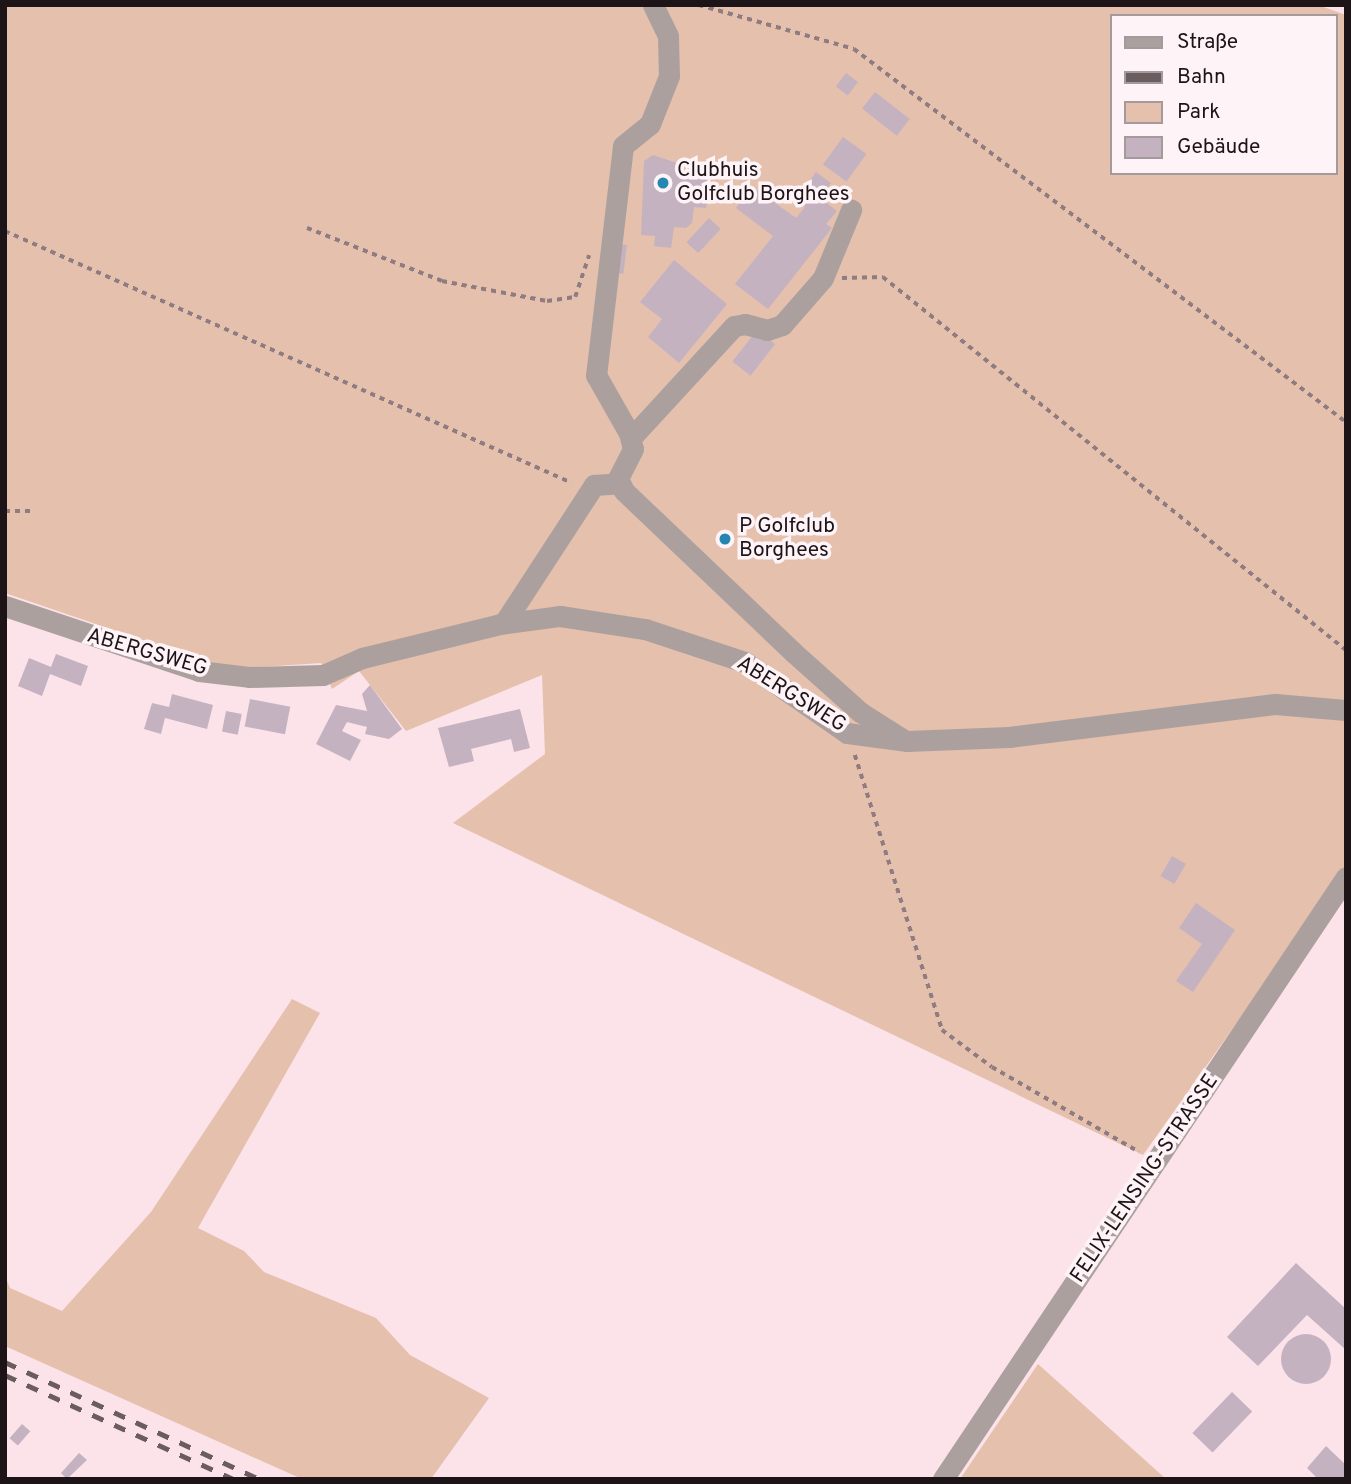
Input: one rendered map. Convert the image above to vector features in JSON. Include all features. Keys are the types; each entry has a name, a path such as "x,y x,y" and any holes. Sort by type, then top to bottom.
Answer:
{"street":[{"path":"620,482 633,449 631,439 596,375 623,146 650,124 669,76 668,36 653,5"},
{"path":"631,439 728,331 739,324 777,328 823,278 851,210"},
{"path":"504,623 594,485 620,482"},
{"path":"620,482 802,661 859,712 907,741"},
{"name":"ABERGSWEG","path":"5,606 199,671 250,677 323,675 362,658 504,623 560,616 645,629 746,662 847,733 907,741 1009,737 1275,704 1346,710"},
{"name":"FELIX-LENSING-STRASSE","path":"943,1479 1346,877"}],"path":[{"path":"699,5 854,49 1346,422"},
{"path":"307,228 442,281 547,301 575,297 592,246"},
{"path":"5,231 559,479 582,487 594,485"},
{"path":"823,278 883,277 1346,650"},
{"path":"5,511 31,511"},
{"path":"847,733 942,1030 1014,1081 1157,1162"}],"green space":[{"path":"5,5 1318,5 1346,15 1346,869 1143,1155 453,823 545,754 542,675 406,731 359,671 332,689 321,663 248,668 207,662 5,593"},
{"path":"292,999 320,1013 198,1228 244,1251 264,1272 376,1318 410,1355 489,1398 431,1479 302,1479 5,1346 5,1276 10,1288 62,1311 151,1212"},
{"path":"1038,1364 1166,1479 960,1479"}],"building":[{"path":"846,73 858,82 848,96 836,87"},
{"path":"875,92 910,119 897,136 862,109"},
{"path":"843,137 866,154 846,182 823,165"},
{"path":"653,155 680,164 679,175 709,179 706,208 694,207 692,223 686,228 674,227 671,248 654,246 655,236 641,235 644,161"},
{"path":"816,172 831,183 820,198 837,211 826,224 832,228 768,309 735,284 773,236 736,208 753,187 796,218 805,207 799,203 809,190 805,187"},
{"path":"709,218 721,229 698,253 686,242"},
{"path":"619,244 627,245 623,274 615,273"},
{"path":"674,260 727,304 679,363 648,337 662,319 640,302"},
{"path":"757,330 775,344 750,376 732,362"},
{"path":"56,654 88,666 81,686 50,674 42,696 18,686 29,658 51,667"},
{"path":"370,685 402,729 389,739 365,734 367,727 347,722 342,731 361,740 350,761 316,744 336,705 367,711 362,694"},
{"path":"172,694 213,705 207,729 165,718 161,734 144,729 152,703 169,707"},
{"path":"250,699 290,707 285,734 245,726"},
{"path":"520,709 530,748 514,752 511,739 471,749 474,761 449,767 438,728"},
{"path":"226,711 242,714 238,735 222,732"},
{"path":"1172,856 1186,864 1174,884 1160,876"},
{"path":"1196,903 1235,930 1193,992 1176,981 1202,944 1179,928"},
{"path":"1296,1263 1346,1309 1346,1350 1307,1315 1258,1366 1227,1337"},
{"path":"1306,1334 1324,1341 1331,1359 1324,1377 1306,1384 1288,1377 1281,1359 1288,1341"},
{"path":"1232,1392 1252,1411 1213,1452 1192,1433"},
{"path":"22,1424 30,1431 18,1446 10,1438"},
{"path":"1326,1446 1346,1465 1346,1479 1318,1479 1307,1468"},
{"path":"79,1453 87,1460 67,1479 61,1473"}],"railway":[{"path":"5,1362 259,1479"},
{"path":"5,1375 233,1479"}],"place":[{"name":"Clubhuis Golfclub Borghees","path":"663,183"},
{"name":"P Golfclub Borghees","path":"725,539"}]}
